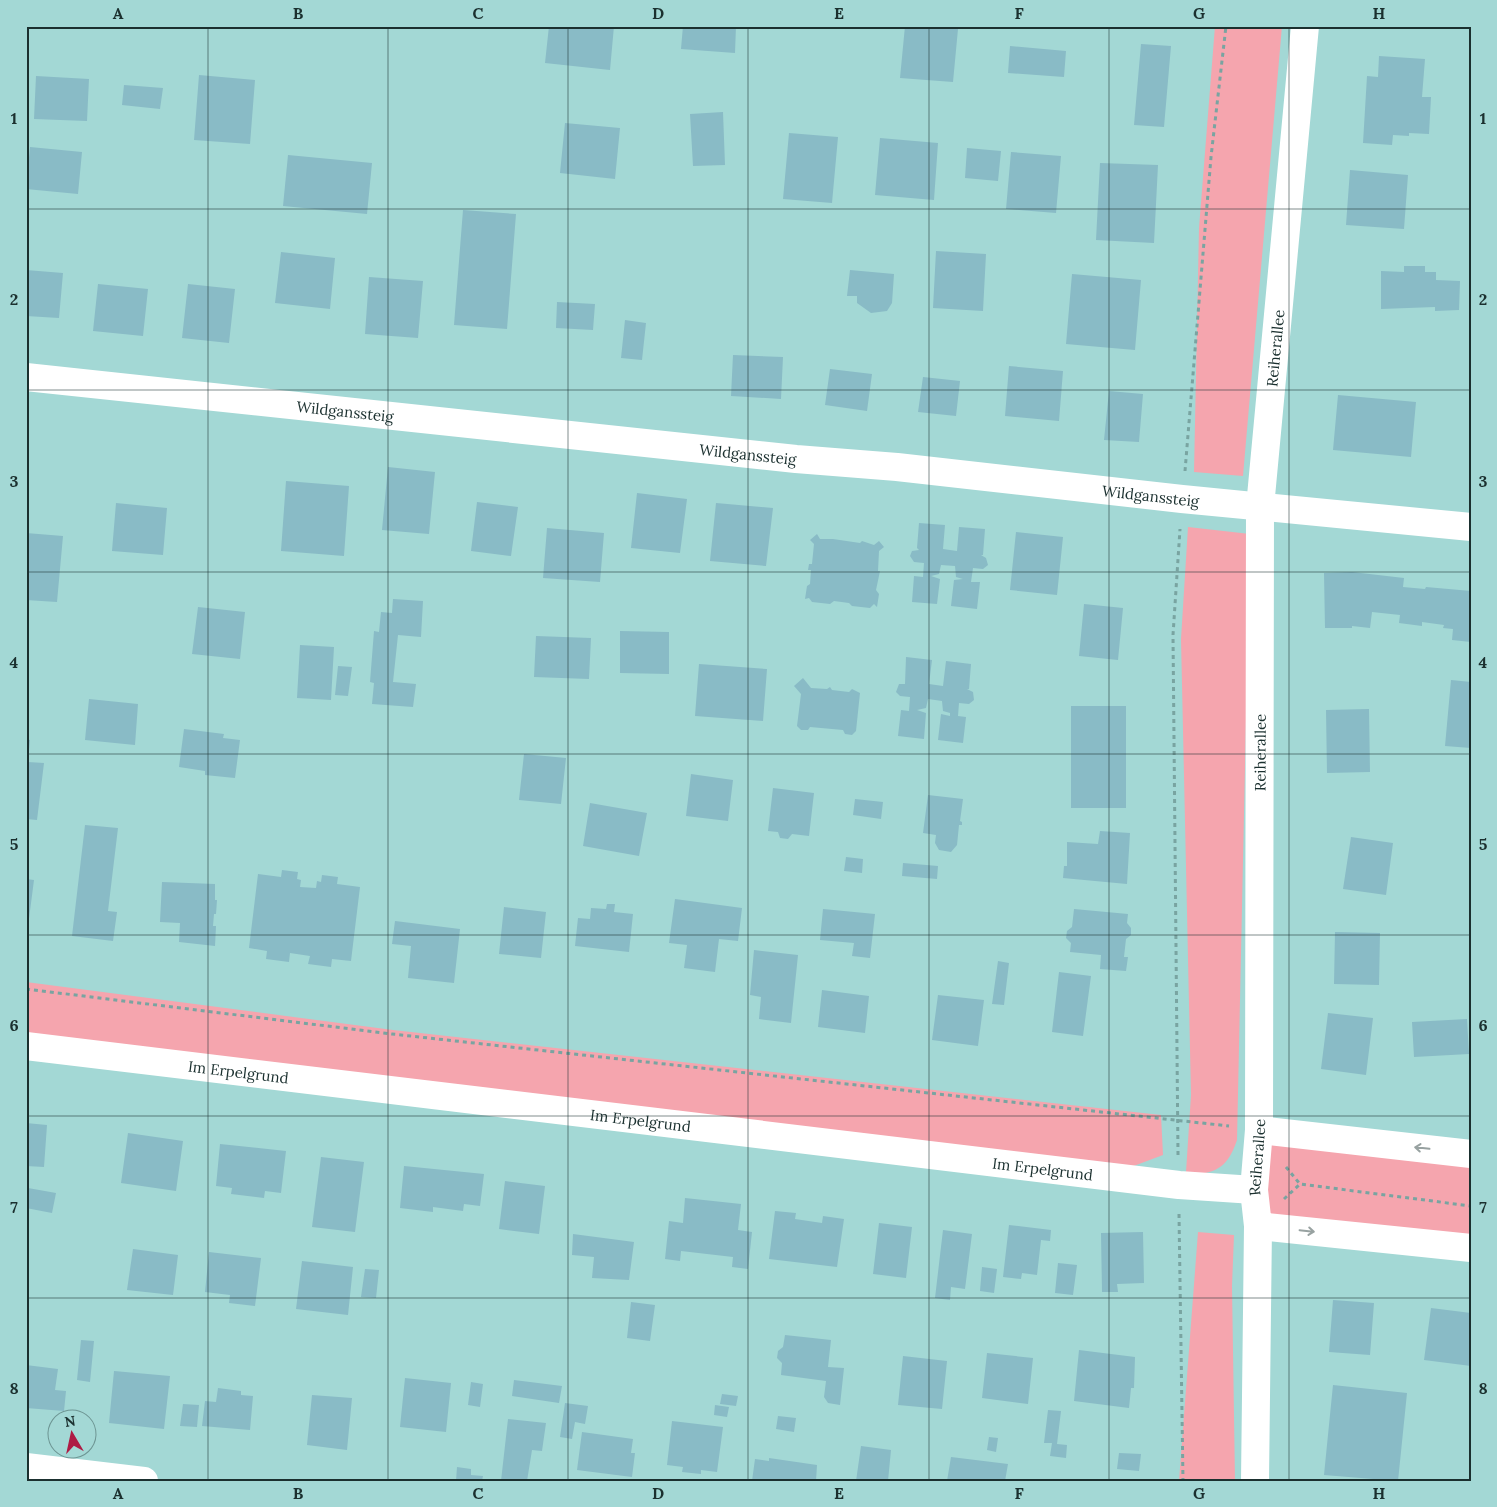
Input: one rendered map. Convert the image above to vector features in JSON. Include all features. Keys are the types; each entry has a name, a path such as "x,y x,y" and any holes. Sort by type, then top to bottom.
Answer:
{"street":[{"name":"Reiherallee","path":"1255,1481 1258,1226 1254,1190 1259,1130 1260,507 1305,26"},
{"name":"Wildganssteig","path":"26,377 796,460 896,467 1182,499 1471,527"},
{"name":"Im Erpelgrund","path":"26,1046 1178,1185 1254,1190"},
{"path":"1259,1130 1471,1154"},
{"path":"1258,1226 1471,1248"},
{"path":"26,1467 144,1481"}],"path":[{"path":"1182,1481 1173,635 1182,499 1211,157 1226,26"},
{"path":"26,989 412,1036 1259,1130 1300,1184 1471,1206"}],"shaded area":[{"path":"1215,26 1282,26 1243,476 1194,472 1199,228"},
{"path":"1188,527 1250,534 1237,1140 1230,1156 1221,1166 1215,1170 1191,1175 1186,1172 1191,1095 1181,639"},
{"path":"26,982 393,1030 1161,1115 1163,1155 1131,1167 26,1035"},
{"path":"1259,1130 1471,1154 1471,1248 1258,1226"},
{"path":"1198,1232 1234,1235 1232,1286 1235,1481 1179,1481"}],"building":[{"path":"549,26 614,26 610,70 545,63"},
{"path":"683,26 736,26 735,53 681,49"},
{"path":"905,26 958,29 953,82 900,78"},
{"path":"1141,44 1171,46 1164,127 1134,125"},
{"path":"1010,46 1066,51 1064,77 1008,73"},
{"path":"1379,56 1425,59 1422,97 1431,97 1429,134 1409,133 1409,136 1393,135 1392,145 1363,143 1367,76 1378,77"},
{"path":"199,75 255,80 250,144 194,140"},
{"path":"36,76 89,79 87,121 34,119"},
{"path":"124,85 163,88 160,109 122,105"},
{"path":"723,112 725,165 693,166 690,114"},
{"path":"565,123 620,128 615,179 560,173"},
{"path":"789,133 838,137 832,203 783,199"},
{"path":"880,138 938,143 934,200 875,195"},
{"path":"30,147 82,152 78,194 26,189"},
{"path":"967,148 1001,151 998,181 965,178"},
{"path":"1011,152 1061,156 1056,213 1006,209"},
{"path":"288,155 372,163 367,214 283,206"},
{"path":"1100,163 1158,165 1154,243 1096,240"},
{"path":"1350,170 1408,175 1404,229 1346,225"},
{"path":"463,210 516,214 507,329 454,325"},
{"path":"936,251 986,254 983,311 933,308"},
{"path":"281,252 335,258 330,309 275,303"},
{"path":"1404,266 1425,266 1425,272 1436,272 1436,280 1460,281 1459,310 1435,311 1435,307 1381,309 1381,271 1404,272"},
{"path":"26,270 63,273 59,318 26,316"},
{"path":"850,270 894,274 892,303 887,311 871,313 857,303 857,296 847,296"},
{"path":"1072,274 1141,280 1135,350 1066,344"},
{"path":"369,277 423,281 418,338 365,334"},
{"path":"98,284 148,289 143,336 93,331"},
{"path":"188,284 235,289 229,343 182,338"},
{"path":"557,302 595,304 593,330 556,328"},
{"path":"625,320 646,323 642,360 621,358"},
{"path":"733,355 783,357 781,399 731,396"},
{"path":"1009,366 1063,371 1059,421 1005,416"},
{"path":"830,369 872,374 867,411 825,405"},
{"path":"923,377 960,381 956,416 918,412"},
{"path":"1109,391 1143,394 1139,442 1104,440"},
{"path":"1338,395 1416,402 1411,457 1333,450"},
{"path":"388,467 435,472 429,534 382,530"},
{"path":"286,481 349,486 344,556 281,551"},
{"path":"637,493 687,499 680,553 631,548"},
{"path":"477,502 518,507 511,556 471,551"},
{"path":"116,503 167,508 163,555 112,551"},
{"path":"716,503 773,508 766,566 710,561"},
{"path":"919,523 945,525 943,549 957,551 959,527 985,529 983,555 981,555 986,558 988,565 983,569 973,568 971,582 980,582 977,609 951,606 954,580 963,579 956,577 955,566 941,565 939,574 931,576 940,579 937,604 912,602 914,576 923,577 924,563 914,562 910,556 912,551 919,550 917,548"},
{"path":"547,528 604,533 600,582 543,578"},
{"path":"1016,532 1063,537 1057,595 1010,590"},
{"path":"26,533 63,536 57,602 26,600"},
{"path":"817,534 820,539 860,543 862,541 874,545 879,541 884,547 879,551 878,571 880,571 876,590 879,594 877,607 874,604 870,608 852,606 849,603 834,601 830,604 812,602 809,598 805,599 807,586 810,584 811,570 808,570 809,564 812,564 814,544 810,540"},
{"path":"1352,572 1404,578 1403,587 1471,591 1471,642 1452,640 1453,629 1443,628 1444,625 1422,622 1422,626 1399,623 1400,615 1372,612 1370,628 1352,626 1352,628 1325,628 1324,573"},
{"path":"393,599 423,601 421,637 398,635 393,682 416,684 413,707 372,704 374,683 370,682 374,631 379,632 381,612 392,613"},
{"path":"1084,604 1123,608 1118,660 1079,656"},
{"path":"198,607 245,612 240,659 192,654"},
{"path":"620,631 669,632 669,674 620,673"},
{"path":"536,636 591,638 589,679 534,677"},
{"path":"300,645 334,647 331,700 297,698"},
{"path":"906,657 932,660 929,684 943,686 946,661 971,664 969,689 967,689 973,692 974,700 969,704 959,703 958,716 966,717 963,743 938,740 941,714 950,716 950,713 943,711 942,701 928,699 926,708 917,710 926,713 924,739 898,736 901,710 909,711 910,697 900,696 896,692 899,684 905,684"},
{"path":"699,664 767,669 763,721 695,716"},
{"path":"338,666 352,667 348,696 335,695"},
{"path":"803,678 811,688 827,689 830,687 832,690 849,692 852,689 860,693 856,731 852,735 845,734 843,730 810,727 808,730 801,730 797,726 801,694 794,686"},
{"path":"1451,680 1471,682 1471,748 1445,746"},
{"path":"89,699 138,704 135,745 85,740"},
{"path":"1071,706 1126,706 1126,808 1071,808"},
{"path":"1369,709 1370,772 1327,773 1326,710"},
{"path":"184,729 224,734 223,738 240,740 235,778 205,775 205,771 179,767"},
{"path":"26,739 30,740 28,762 44,763 37,820 26,819"},
{"path":"524,754 566,758 561,804 519,800"},
{"path":"691,774 733,780 728,821 686,816"},
{"path":"773,788 814,793 809,836 792,834 788,839 780,838 778,832 768,831"},
{"path":"928,795 963,799 960,821 962,825 959,825 957,845 951,852 939,850 935,843 936,835 923,833"},
{"path":"855,799 883,802 881,819 853,815"},
{"path":"590,803 647,813 639,856 583,846"},
{"path":"85,825 118,828 108,911 117,912 113,941 72,936"},
{"path":"1100,831 1130,833 1127,884 1063,878 1064,866 1067,866 1067,842 1098,844"},
{"path":"1351,837 1393,843 1386,895 1343,889"},
{"path":"846,857 863,859 862,873 844,871"},
{"path":"903,863 938,866 937,879 902,876"},
{"path":"282,870 298,872 297,879 301,880 300,887 316,888 317,881 321,882 322,875 338,877 337,884 360,887 351,961 332,959 331,967 308,964 310,956 290,953 289,962 266,959 267,951 249,948 258,874 281,877"},
{"path":"26,879 34,880 27,934 26,934"},
{"path":"162,882 215,884 215,900 217,900 213,926 216,926 215,946 179,942 180,923 160,922"},
{"path":"675,899 742,908 738,941 719,939 715,972 684,968 687,945 669,943"},
{"path":"607,904 615,904 614,912 633,914 629,952 575,946 578,918 590,919 591,908 606,909"},
{"path":"504,907 546,912 541,958 499,954"},
{"path":"823,909 875,914 870,958 852,956 854,943 820,940"},
{"path":"1074,909 1128,914 1127,923 1131,928 1131,935 1126,939 1124,957 1128,957 1126,971 1100,969 1101,955 1070,952 1071,943 1066,938 1067,931 1072,927"},
{"path":"395,921 460,929 454,983 408,978 411,946 392,944"},
{"path":"1335,932 1380,933 1379,985 1334,984"},
{"path":"754,950 798,955 791,1023 759,1019 761,997 750,995"},
{"path":"998,961 1009,963 1004,1005 992,1004"},
{"path":"1059,972 1091,976 1083,1036 1052,1032"},
{"path":"822,990 869,996 865,1033 818,1027"},
{"path":"938,995 984,1000 978,1046 932,1040"},
{"path":"1328,1013 1373,1018 1366,1075 1321,1069"},
{"path":"1467,1019 1469,1054 1414,1057 1412,1022"},
{"path":"26,1123 47,1125 44,1167 26,1166"},
{"path":"128,1133 183,1141 176,1191 121,1183"},
{"path":"220,1144 286,1151 281,1193 265,1191 264,1198 231,1194 232,1188 216,1186"},
{"path":"321,1157 364,1162 355,1232 312,1227"},
{"path":"404,1166 484,1174 480,1206 464,1204 463,1211 433,1207 433,1212 400,1208"},
{"path":"505,1181 545,1186 539,1234 499,1229"},
{"path":"28,1188 56,1193 52,1213 26,1208"},
{"path":"685,1198 741,1204 738,1230 752,1232 748,1269 732,1267 733,1257 681,1251 680,1261 665,1259 669,1221 683,1223"},
{"path":"775,1211 796,1213 795,1219 822,1223 823,1216 844,1219 837,1267 769,1259"},
{"path":"879,1223 912,1227 906,1278 873,1274"},
{"path":"1009,1225 1051,1230 1050,1241 1041,1240 1037,1275 1022,1273 1021,1279 1003,1277"},
{"path":"943,1230 972,1234 965,1289 951,1287 950,1300 935,1298"},
{"path":"1143,1232 1144,1283 1117,1284 1118,1292 1102,1292 1101,1233"},
{"path":"573,1234 634,1242 629,1280 592,1278 594,1257 572,1255"},
{"path":"133,1249 178,1255 173,1295 127,1290"},
{"path":"209,1252 261,1258 255,1306 229,1303 230,1295 205,1292"},
{"path":"302,1261 353,1267 348,1315 296,1309"},
{"path":"1058,1263 1077,1265 1073,1295 1055,1293"},
{"path":"982,1267 997,1269 994,1293 980,1291"},
{"path":"365,1269 379,1270 376,1298 361,1297"},
{"path":"1333,1300 1374,1303 1370,1355 1329,1352"},
{"path":"631,1302 655,1305 650,1341 627,1338"},
{"path":"1431,1308 1471,1313 1471,1366 1424,1360"},
{"path":"785,1335 831,1340 828,1367 844,1368 840,1405 828,1403 824,1397 826,1381 781,1375 782,1363 777,1358 778,1351 783,1347"},
{"path":"81,1340 94,1341 90,1382 77,1380"},
{"path":"1079,1350 1135,1357 1134,1388 1131,1388 1129,1408 1074,1401"},
{"path":"987,1353 1033,1358 1028,1404 982,1398"},
{"path":"903,1356 947,1361 942,1409 898,1405"},
{"path":"26,1365 58,1369 55,1390 66,1391 64,1410 26,1408"},
{"path":"114,1371 170,1376 164,1429 109,1423"},
{"path":"405,1378 451,1383 446,1432 400,1427"},
{"path":"514,1380 562,1386 559,1403 512,1396"},
{"path":"471,1382 483,1384 480,1407 468,1405"},
{"path":"1333,1385 1407,1393 1398,1481 1324,1475"},
{"path":"218,1388 241,1391 241,1395 253,1396 250,1430 202,1426 205,1401 216,1402"},
{"path":"722,1394 738,1396 736,1406 720,1404"},
{"path":"312,1395 352,1398 347,1450 307,1445"},
{"path":"565,1403 588,1406 585,1424 575,1422 572,1439 560,1437"},
{"path":"183,1404 199,1405 197,1427 180,1426"},
{"path":"715,1405 729,1407 727,1417 714,1415"},
{"path":"1048,1410 1061,1411 1057,1444 1067,1445 1066,1458 1050,1456 1052,1443 1044,1443"},
{"path":"778,1416 796,1418 794,1432 776,1429"},
{"path":"508,1419 546,1423 542,1451 532,1450 527,1481 501,1481"},
{"path":"672,1421 723,1427 717,1472 701,1470 701,1474 682,1472 683,1467 667,1465"},
{"path":"582,1432 633,1439 631,1453 635,1453 632,1477 577,1470"},
{"path":"989,1437 998,1438 996,1452 987,1450"},
{"path":"861,1446 891,1450 888,1481 856,1481"},
{"path":"1119,1453 1141,1454 1139,1471 1117,1469"},
{"path":"951,1457 1008,1464 1005,1481 947,1481"},
{"path":"769,1458 817,1465 816,1481 752,1481 755,1459 769,1461"},
{"path":"457,1467 471,1469 471,1475 483,1476 482,1481 456,1481"}]}
